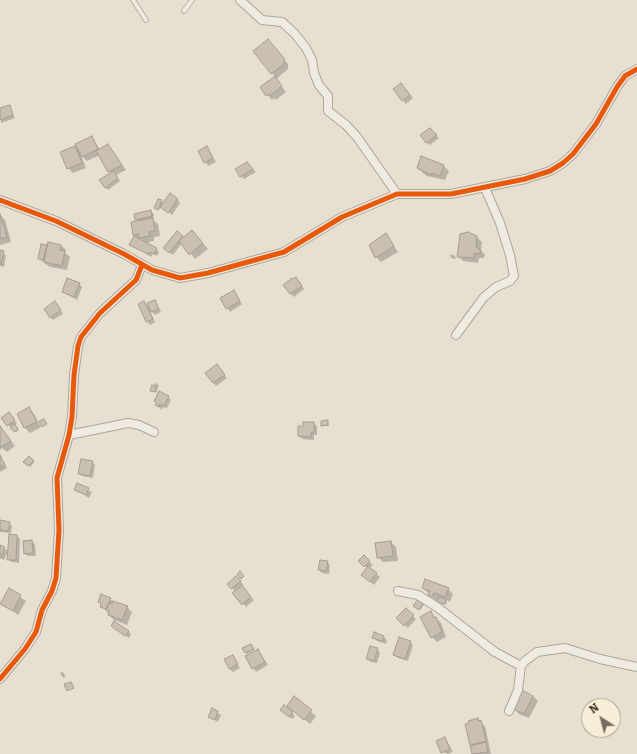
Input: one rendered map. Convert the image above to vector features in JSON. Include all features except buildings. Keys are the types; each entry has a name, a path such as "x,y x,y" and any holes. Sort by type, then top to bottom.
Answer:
{"street":[{"path":"240,0 262,20 282,22 295,34 306,48 312,60 314,73 319,85 328,96 328,111 346,125 357,137 397,194"},
{"path":"0,200 56,221 152,270 180,278 208,273 284,252 342,217 397,194 451,194 525,179 550,171 563,163 573,154 596,124 625,76 637,69"},
{"path":"456,335 484,297 496,287 510,280 514,276 510,255 500,222 485,188"},
{"path":"0,679 25,649 36,632 42,610 56,578 59,530 57,478 70,435 75,357 81,338 100,313 136,280 142,265"},
{"path":"70,435 128,423 140,425 154,432"},
{"path":"398,591 418,595 437,607 495,652 521,666"},
{"path":"509,711 518,690 521,666 524,661 537,652 565,648 600,659 637,667"}],"lane":[{"path":"133,0 146,20"},
{"path":"184,11 192,0"}],"cycle path":[{"path":"0,200 56,221 124,254 152,270 180,278 208,273 284,252 342,217 397,194 451,194 525,179 550,171 563,163 573,154 596,124 625,76 637,69"},
{"path":"0,679 25,649 36,632 42,610 52,591 56,578 59,530 57,478 69,435 72,417 74,375 78,346 81,337 100,313 136,280 142,265"}]}
